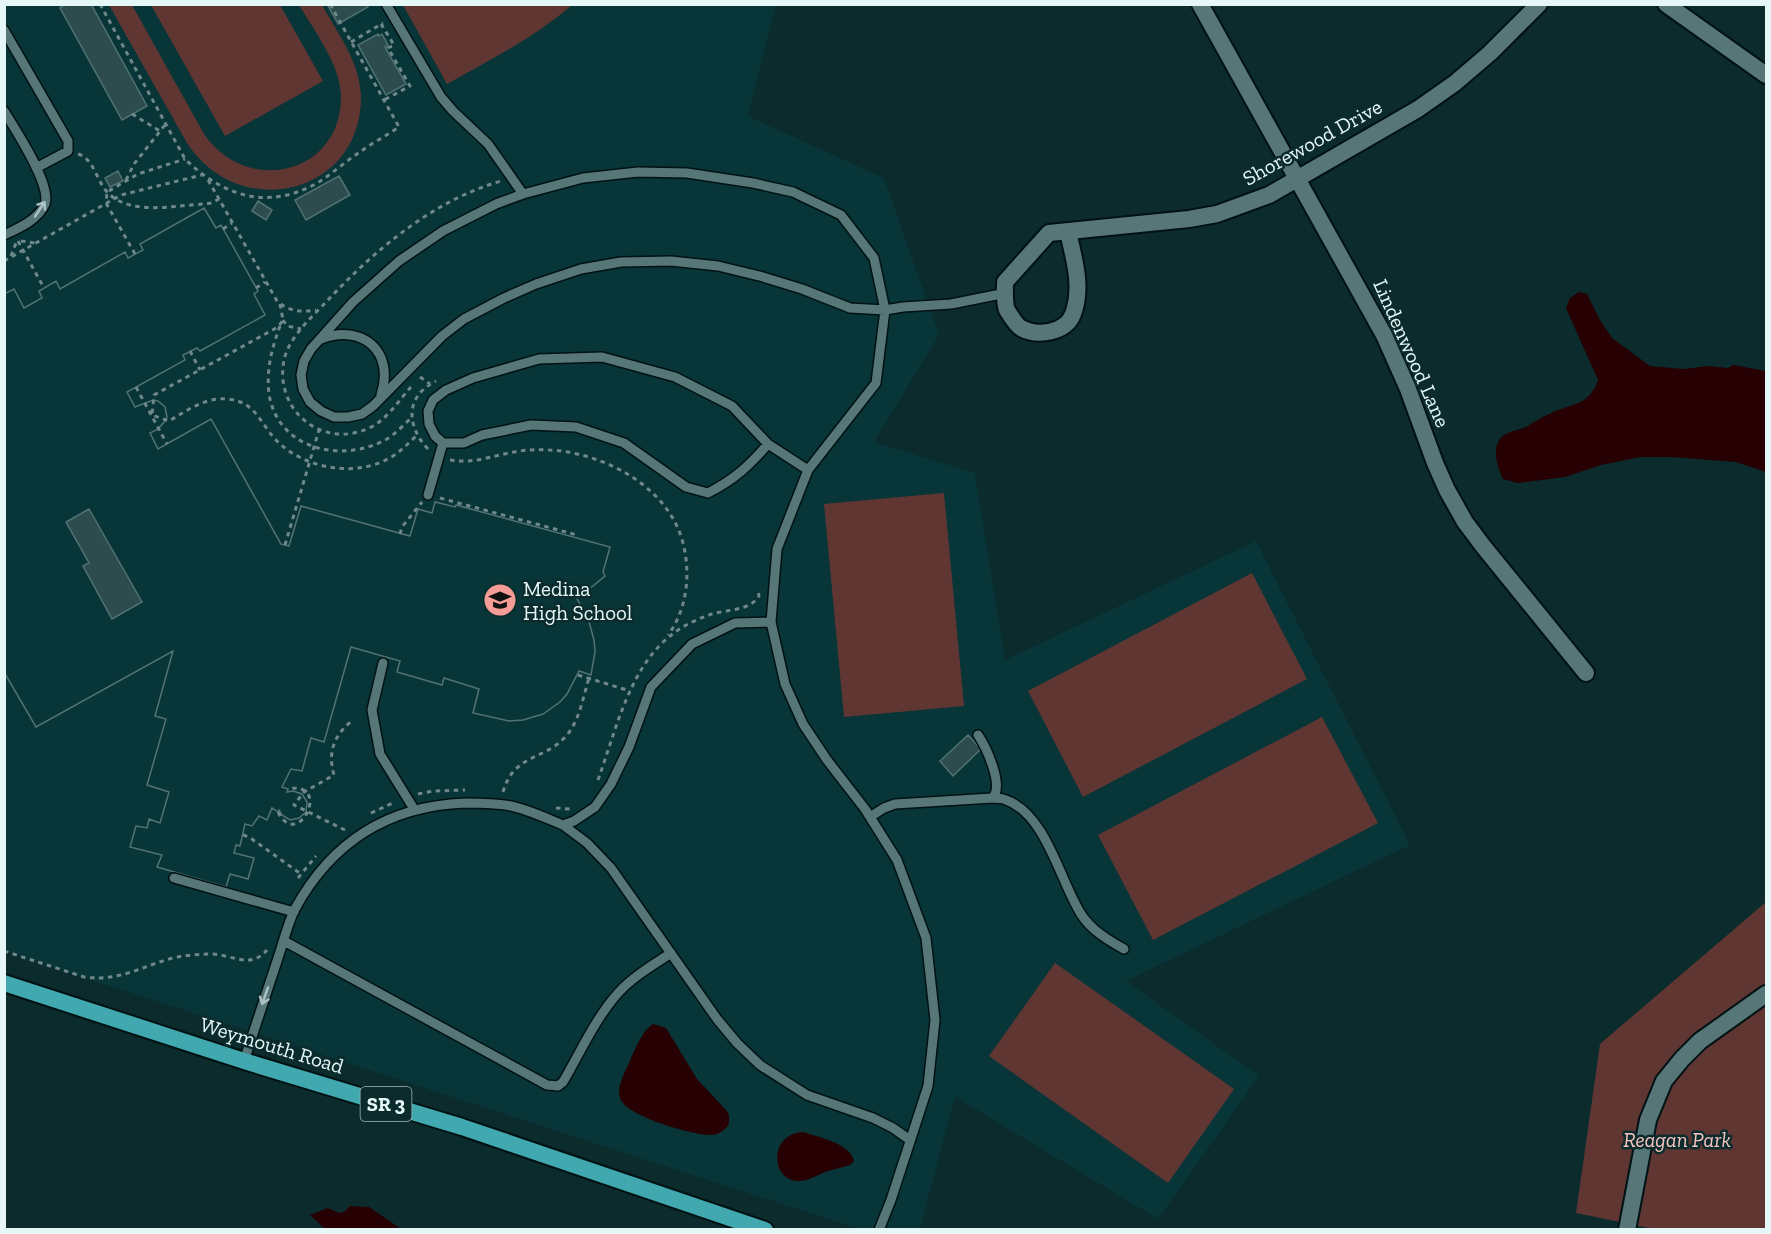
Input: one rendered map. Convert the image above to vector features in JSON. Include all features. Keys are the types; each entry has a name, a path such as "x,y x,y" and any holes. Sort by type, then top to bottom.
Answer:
{"main road":[{"name":"Weymouth Road","path":"4,983 244,1061 462,1127 765,1230"}],"street":[{"name":"Lindenwood Lane","path":"1200,4 1384,335 1408,389 1435,463 1465,522 1586,673"},
{"name":"Shorewood Drive","path":"1006,293 1005,282 1049,233 1189,219 1217,214 1269,195 1418,109 1455,83 1490,53 1539,4"},
{"path":"1666,4 1767,75"},
{"path":"1006,293 1006,308 1019,327 1033,333 1050,332 1062,327 1073,316 1077,292 1077,271 1068,232"},
{"path":"1627,1230 1648,1120 1664,1081 1700,1041 1767,994"}],"lane":[{"path":"386,4 441,97 488,144 523,194"},
{"path":"4,30 68,141 68,151 36,168"},
{"path":"4,111 36,168 44,188 46,202 38,215 4,235"},
{"path":"879,1230 928,1086 935,1020 926,938 897,860 870,817 803,724 785,684 771,621 777,549 808,470 876,383 885,310 874,258 841,215 793,192 753,183 687,173 639,172 583,178 523,194 496,204 443,231 399,261 353,302 310,349 301,375 303,389 321,411 334,417 362,414 373,406 442,336 464,319 525,288 581,269 621,262 671,261 718,266 792,286 850,308 885,310 903,306 951,304 1006,293"},
{"path":"310,349 321,340 334,334 361,337 372,345 380,355 385,368 385,382 381,395 373,406"},
{"path":"768,444 730,482 708,493 686,487 624,443 576,427 531,425 482,435 464,442 443,443 435,436 429,424 428,411 433,400 446,390 472,378 539,360 602,357 675,377 732,406 768,444 808,470"},
{"path":"428,495 443,443"},
{"path":"562,825 574,821 595,807 611,784 629,747 651,687 692,644 735,623 771,621"},
{"path":"383,663 372,710 380,754 414,809"},
{"path":"978,735 992,765 997,790 992,798"},
{"path":"870,817 895,804 992,798 1006,800 1035,825 1051,851 1082,916 1094,928 1124,949"},
{"path":"244,1061 294,912 317,875 339,852 357,837 386,820 414,809 481,803 511,806 562,825 587,843 611,867 717,1019 760,1065 807,1095 873,1118 910,1140"},
{"path":"174,878 294,912"},
{"path":"284,941 547,1085 553,1086 563,1082 607,1007 619,992 634,978 671,953"}],"path":[{"path":"100,4 185,159 202,175 221,187 262,198 298,192 318,182 359,152 399,128 330,4"},
{"path":"351,42 393,17"},
{"path":"381,24 393,45 388,48 410,86 384,100"},
{"path":"132,114 160,131"},
{"path":"125,182 134,164 166,125"},
{"path":"68,151 86,157 107,192 115,199 132,206 211,203 219,199"},
{"path":"107,192 138,174 185,159"},
{"path":"4,261 121,195 202,175"},
{"path":"207,178 265,282 280,304 283,320 287,326 301,330"},
{"path":"430,384 420,376 382,419 371,428 343,434 329,434 305,421 296,412 285,388 284,359 301,330 369,258 398,236 446,206 504,181"},
{"path":"107,192 106,203 135,254"},
{"path":"223,229 232,223"},
{"path":"17,240 35,243"},
{"path":"17,240 44,288"},
{"path":"10,258 17,240"},
{"path":"256,288 265,282"},
{"path":"280,304 293,311 318,310"},
{"path":"152,415 154,395 278,327 283,320"},
{"path":"190,351 200,370"},
{"path":"444,376 421,391 412,410 412,421 417,434 439,457 465,462 523,450 564,451 586,456 637,480 662,502 673,517 685,550 687,575 684,600 678,617 663,642"},
{"path":"136,387 167,444"},
{"path":"152,415 169,421 200,403 213,399 241,402 253,409 275,438 289,451 309,462 327,467 371,466 391,457 417,434"},
{"path":"285,545 319,430"},
{"path":"400,534 402,527 428,495 577,535"},
{"path":"578,675 630,691"},
{"path":"502,792 512,771 530,758 554,746 567,735 578,716 589,678"},
{"path":"345,830 294,805 304,792 334,775 331,755 333,744 337,735 353,720"},
{"path":"278,812 282,818 293,823 304,819 309,813 311,805 304,792 298,789 288,789"},
{"path":"243,835 301,874"}],"shaded area":[{"name":"Medina High School","path":"5,5 776,5 748,116 884,178 939,335 874,442 975,473 1005,660 1256,541 1410,845 1126,981 1259,1076 1158,1219 955,1097 920,1229 859,1229 5,952"},
{"path":"1579,292 1587,294 1612,338 1650,366 1684,369 1709,366 1728,368 1733,365 1766,371 1766,472 1736,462 1640,457 1601,465 1565,477 1518,483 1503,479 1497,462 1496,450 1504,435 1585,399 1590,395 1598,380 1566,308 1570,298"},
{"path":"653,1024 666,1028 697,1079 727,1111 729,1124 722,1132 714,1135 702,1134 660,1123 634,1111 620,1098 621,1083 631,1058 643,1034"},
{"path":"803,1132 840,1145 854,1161 850,1165 808,1179 791,1180 779,1167 777,1158 779,1149 783,1141 791,1135"},
{"path":"350,1206 369,1207 401,1229 325,1229 310,1215 328,1208 339,1213 344,1212"}],"green space":[{"path":"109,5 132,5 204,134 222,154 244,166 267,170 289,168 309,159 326,144 337,123 341,96 340,84 326,49 299,5 322,5 347,48 360,83 361,96 356,129 342,156 320,175 294,187 266,190 237,184 210,168 187,143"},
{"path":"151,5 280,5 323,81 225,136"},
{"path":"403,5 572,5 528,38 447,84"},
{"path":"944,493 964,706 844,717 824,504"},
{"path":"1252,573 1307,679 1083,797 1028,691"},
{"path":"1322,717 1378,823 1153,940 1098,835"},
{"name":"Reagan Park","path":"1766,902 1766,1229 1654,1229 1576,1213 1600,1044"},
{"path":"1055,963 1234,1089 1168,1183 989,1056"}],"building":[{"path":"65,4 91,4 147,106 122,120 60,8"},
{"path":"327,4 367,4 368,7 338,24"},
{"path":"378,34 379,36 382,34 388,45 385,47 406,84 386,95 358,45"},
{"path":"118,171 123,181 110,187 105,178"},
{"path":"339,176 350,195 306,220 295,200"},
{"path":"258,201 272,210 266,220 252,211"},
{"path":"204,208 216,228 221,225 258,291 254,294 265,315 200,351 197,348 183,355 185,360 127,392 135,407 153,400 165,407 167,417 165,421 158,429 150,433 158,449 211,419 281,544 289,546 301,506 410,536 418,509 432,513 435,502 455,507 456,505 610,547 603,572 605,576 577,599 588,618 594,640 595,652 591,675 579,671 567,694 543,714 523,720 509,721 473,713 479,689 444,678 442,685 397,672 400,661 351,647 324,742 311,738 302,771 291,769 282,787 288,789 287,792 302,794 307,802 306,812 299,818 290,820 279,810 278,812 272,808 267,820 259,816 252,826 245,824 240,846 236,845 234,853 254,858 248,879 230,874 226,887 157,867 162,855 130,847 136,826 147,828 149,819 160,823 169,792 147,785 166,719 155,716 173,651 36,727 4,672 4,294 14,289 24,308 42,298 39,291 56,281 60,289 125,252 128,258 143,250 140,244","holes":["89,509 142,602 112,619 83,566 89,563 66,522"]},
{"path":"204,208 216,228 221,225 258,291 254,294 265,315 200,351 197,348 183,355 185,360 127,392 135,407 153,400 165,407 167,417 165,421 158,429 150,433 158,449 211,419 281,544 289,546 301,506 410,536 418,509 432,513 435,502 455,507 456,505 610,547 603,572 605,576 577,599 588,618 594,640 595,652 591,675 579,671 567,694 543,714 523,720 509,721 473,713 479,689 444,678 442,685 397,672 400,661 351,647 324,742 311,738 302,771 291,769 282,787 288,789 287,792 302,794 307,802 306,812 299,818 290,820 279,810 278,812 272,808 267,820 259,816 252,826 245,824 240,846 236,845 234,853 254,858 248,879 230,874 226,887 157,867 162,855 130,847 136,826 147,828 149,819 160,823 169,792 147,785 166,719 155,716 173,651 36,727 4,672 4,294 14,289 24,308 42,298 39,291 56,281 60,289 125,252 128,258 143,250 140,244"},
{"path":"968,735 981,749 953,776 940,761"}],"place":[{"name":"Medina High School","path":"500,600"}]}
